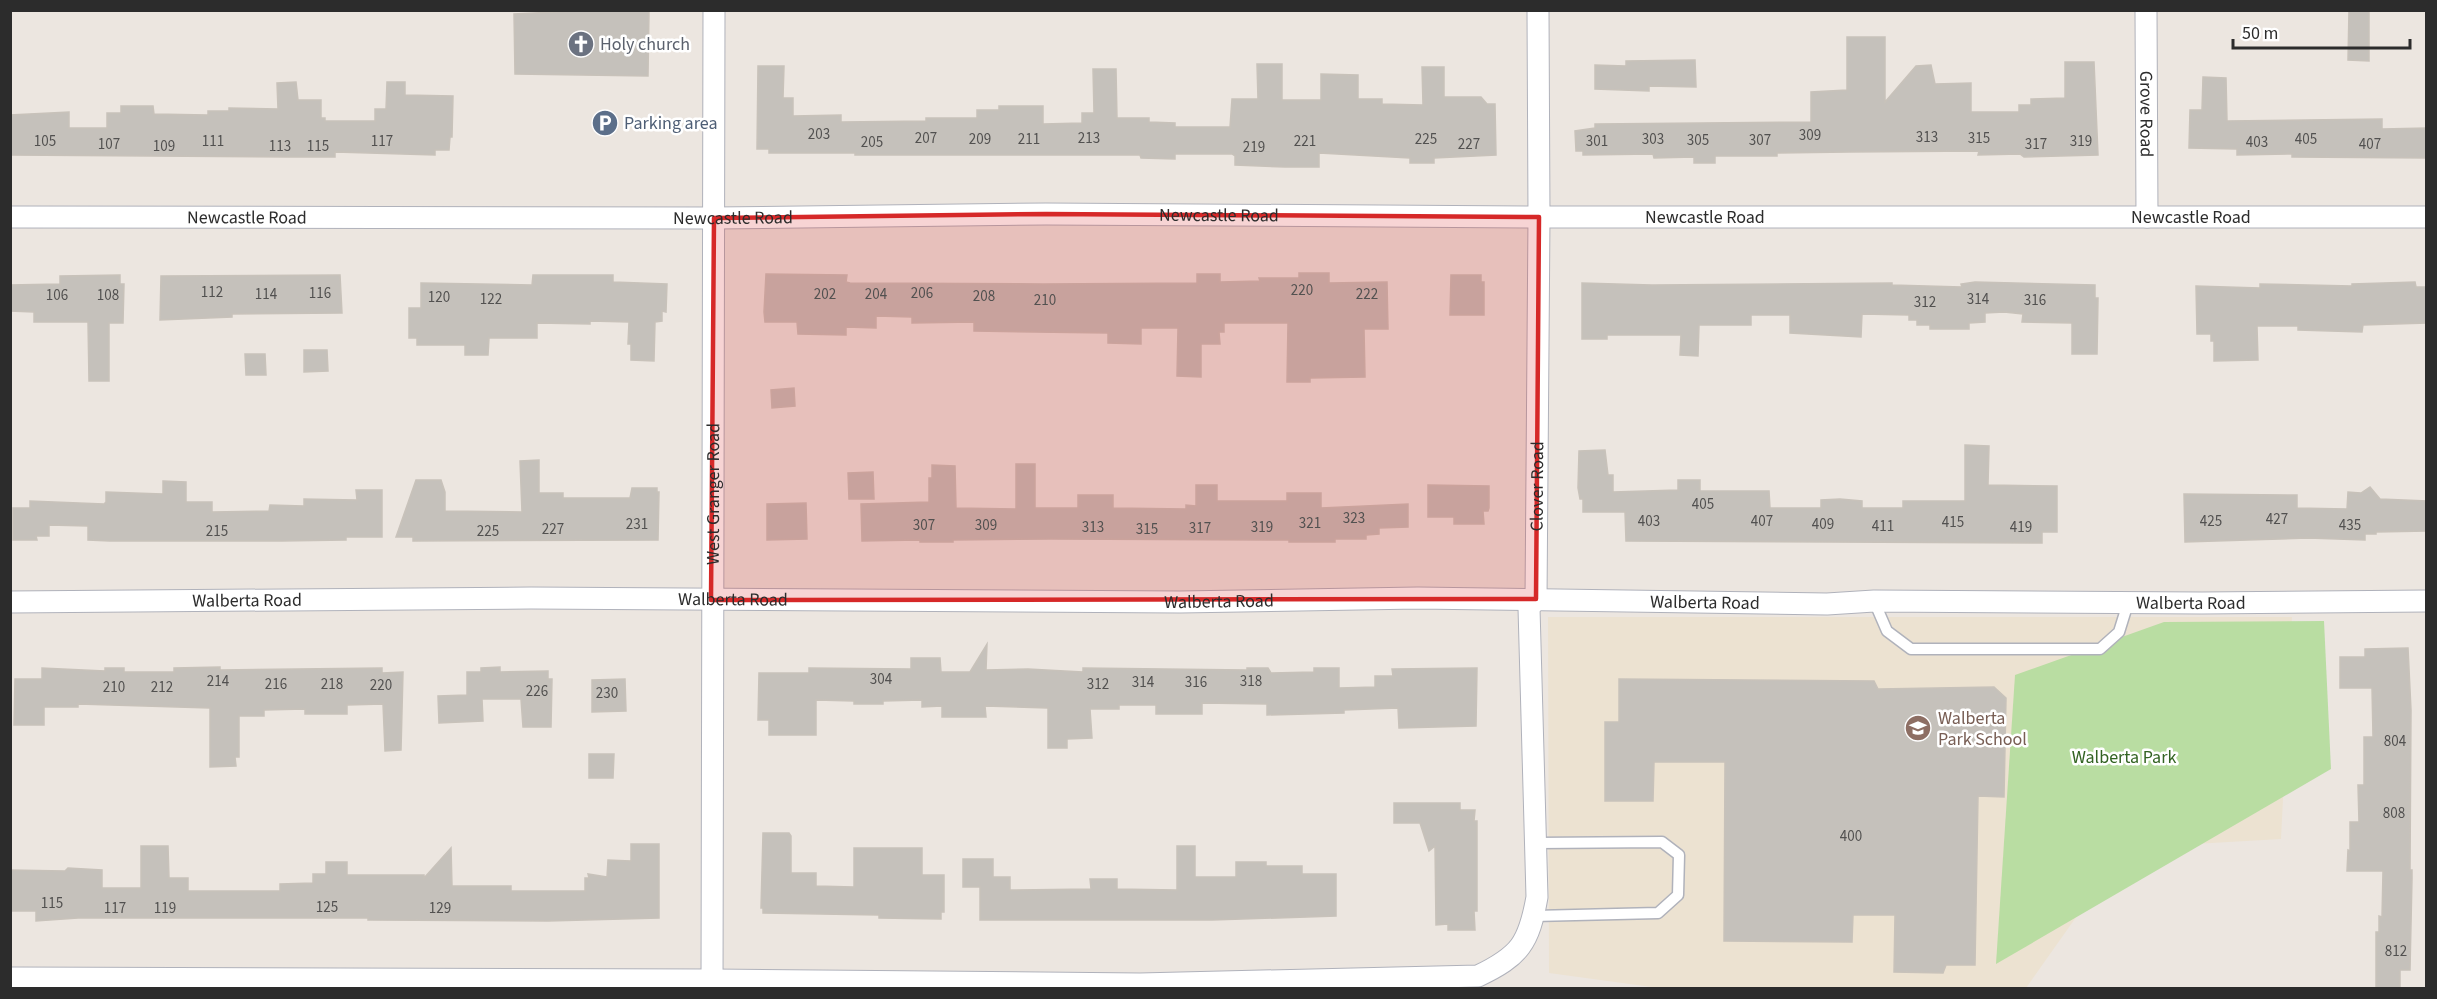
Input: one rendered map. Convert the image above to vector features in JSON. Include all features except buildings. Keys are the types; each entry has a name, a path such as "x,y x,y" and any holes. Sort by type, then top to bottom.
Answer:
{"street":[{"name":"West Granger Road","path":"712,984 714,10"},
{"name":"Clover Road","path":"712,984 1140,984 1478,976 1506,963 1515,954 1532,927 1537,897 1529,608 1536,599 1538,10"},
{"name":"Grove Road","path":"2146,10 2147,217"},
{"name":"Newcastle Road","path":"10,217 714,218 1046,214 1539,217 2427,216"},
{"name":"Walberta Road","path":"10,602 519,598 1180,602 1418,598 1827,604 1874,601 2128,603 2427,601"},
{"path":"10,978 712,984"}],"lane":[{"path":"1874,601 1887,631 1911,649 2070,651 2100,649 2119,632 2128,603"},
{"path":"1534,916 1658,913 1678,895 1679,855 1662,842 1537,843"}],"highlighted area":[{"path":"1046,214 1539,217 1536,599 711,600 714,218"}],"shaded area":[{"name":"Walberta Park School","path":"1548,617 2292,617 2281,839 2125,848 2026,988 1659,988 1549,973"}],"green space":[{"name":"Walberta Park","path":"2324,621 2331,769 1996,964 2015,675 2164,622"}],"place":[{"name":"Holy church","path":"581,44"},
{"name":"Parking area","path":"605,123"},
{"name":"Walberta Park School","path":"1918,728"}]}
